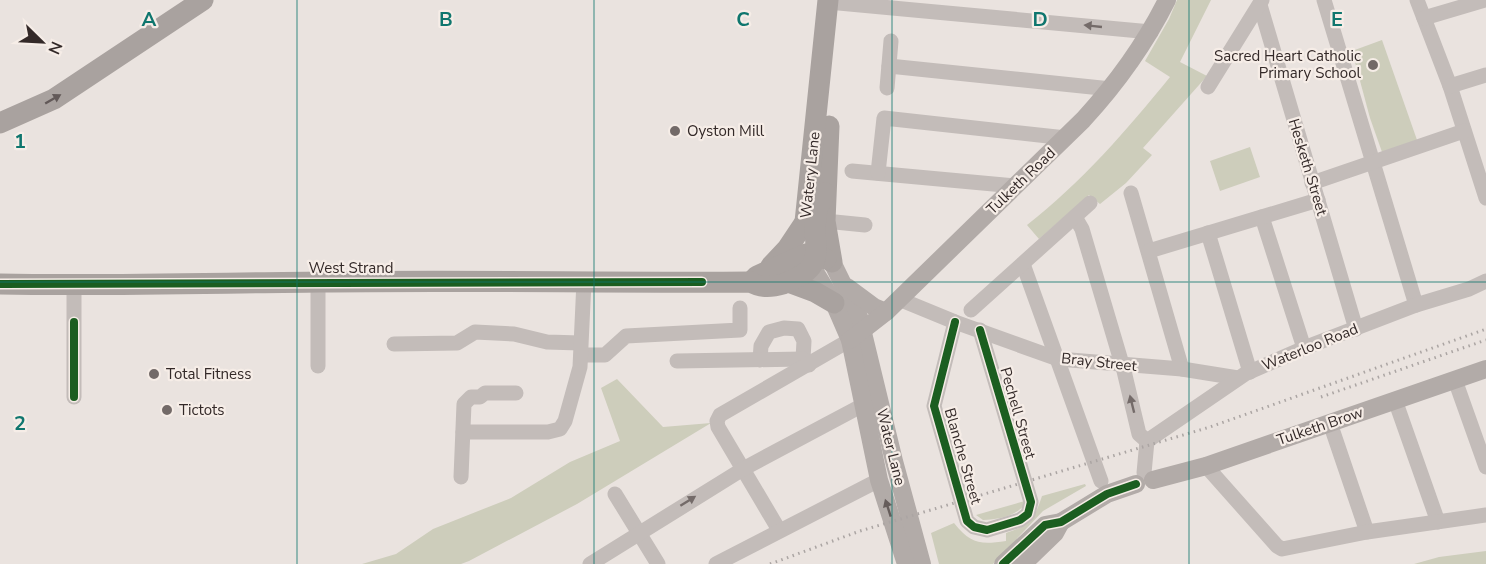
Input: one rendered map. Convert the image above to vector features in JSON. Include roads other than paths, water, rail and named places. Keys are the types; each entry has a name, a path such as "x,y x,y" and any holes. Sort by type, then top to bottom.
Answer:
{"highway":[{"path":"0,123 54,99 202,0"},
{"name":"Watery Lane","path":"815,222 833,171 834,1"},
{"name":"Watery Lane","path":"817,259 815,222 833,171"},
{"path":"817,259 817,209 825,194"},
{"path":"760,277 772,262 815,222"},
{"name":"West Strand","path":"760,277 758,286 779,285 788,282 817,259"},
{"name":"West Strand","path":"0,284 584,281 760,277 817,259"},
{"path":"788,282 822,295 834,303"}],"main road":[{"name":"Tulketh Road","path":"856,335 892,305 1066,138 1111,89 1151,32 1167,0"},
{"name":"Watery Lane","path":"817,259 842,282 859,317 856,335"},
{"name":"Watery Lane","path":"817,259 834,303 856,335"},
{"path":"842,282 874,307 892,305"},
{"path":"867,354 878,324 892,305"},
{"name":"Water Lane","path":"856,335 867,354 922,564"},
{"name":"Water Lane","path":"856,335 863,405 879,480 906,564"},
{"name":"Tulketh Brow","path":"1004,564 1045,525 1061,522 1107,494 1144,479 1206,466 1486,369"},
{"name":"Tulketh Brow","path":"1023,564 1055,533 1061,522"}],"street":[{"path":"1324,0 1416,305"},
{"path":"1417,0 1450,86 1485,192"},
{"path":"1424,18 1485,0"},
{"path":"834,1 1151,32"},
{"path":"1208,87 1261,3"},
{"name":"Hesketh Street","path":"1261,3 1356,328"},
{"path":"886,88 891,41"},
{"path":"889,66 1111,89"},
{"path":"1450,86 1486,75"},
{"path":"878,173 884,118 1066,138"},
{"path":"1312,183 1464,131"},
{"path":"833,171 1015,186"},
{"path":"1131,193 1182,369"},
{"path":"1149,251 1318,200"},
{"path":"971,310 1090,203"},
{"path":"1075,217 1082,230 1140,434 1147,441 1144,479"},
{"path":"1262,217 1304,348"},
{"path":"815,222 865,225"},
{"path":"1208,233 1244,375"},
{"path":"1023,264 1101,481"},
{"path":"463,432 548,432 560,429 565,421 579,369 584,281"},
{"name":"Waterloo Road","path":"1147,441 1244,375 1304,348 1486,281"},
{"path":"318,282 318,366"},
{"path":"74,285 74,397"},
{"name":"Bray Street","path":"892,305 980,330 1058,359 1244,375"},
{"path":"394,344 457,343 475,332 514,334 605,355 626,336 740,330 740,308"},
{"name":"Blanche Street","path":"955,322 934,406 967,521 974,527 987,530 1020,520 1028,514 1030,502"},
{"path":"760,360 761,346 770,332 784,328 798,329 804,341 806,362"},
{"name":"Pechell Street","path":"980,330 1030,502"},
{"path":"779,530 718,427 717,421 720,415 806,362 856,335"},
{"path":"677,361 806,362"},
{"path":"1455,380 1486,467"},
{"path":"461,477 464,404 471,397 480,397 485,393 516,393"},
{"path":"1395,400 1438,522"},
{"path":"590,564 743,469 863,405"},
{"path":"1330,423 1367,532"},
{"path":"1206,466 1282,549 1367,532 1486,515"},
{"path":"716,564 879,480"},
{"path":"615,494 658,564"}],"railway":[{"path":"770,564 860,531 1210,427 1486,329"},
{"path":"1321,397 1486,340"}],"place":[{"name":"Sacred Heart Catholic Primary School","path":"1373,65"},
{"name":"Oyston Mill","path":"675,131"},
{"name":"Total Fitness","path":"154,374"},
{"name":"Tictots","path":"167,410"}]}
